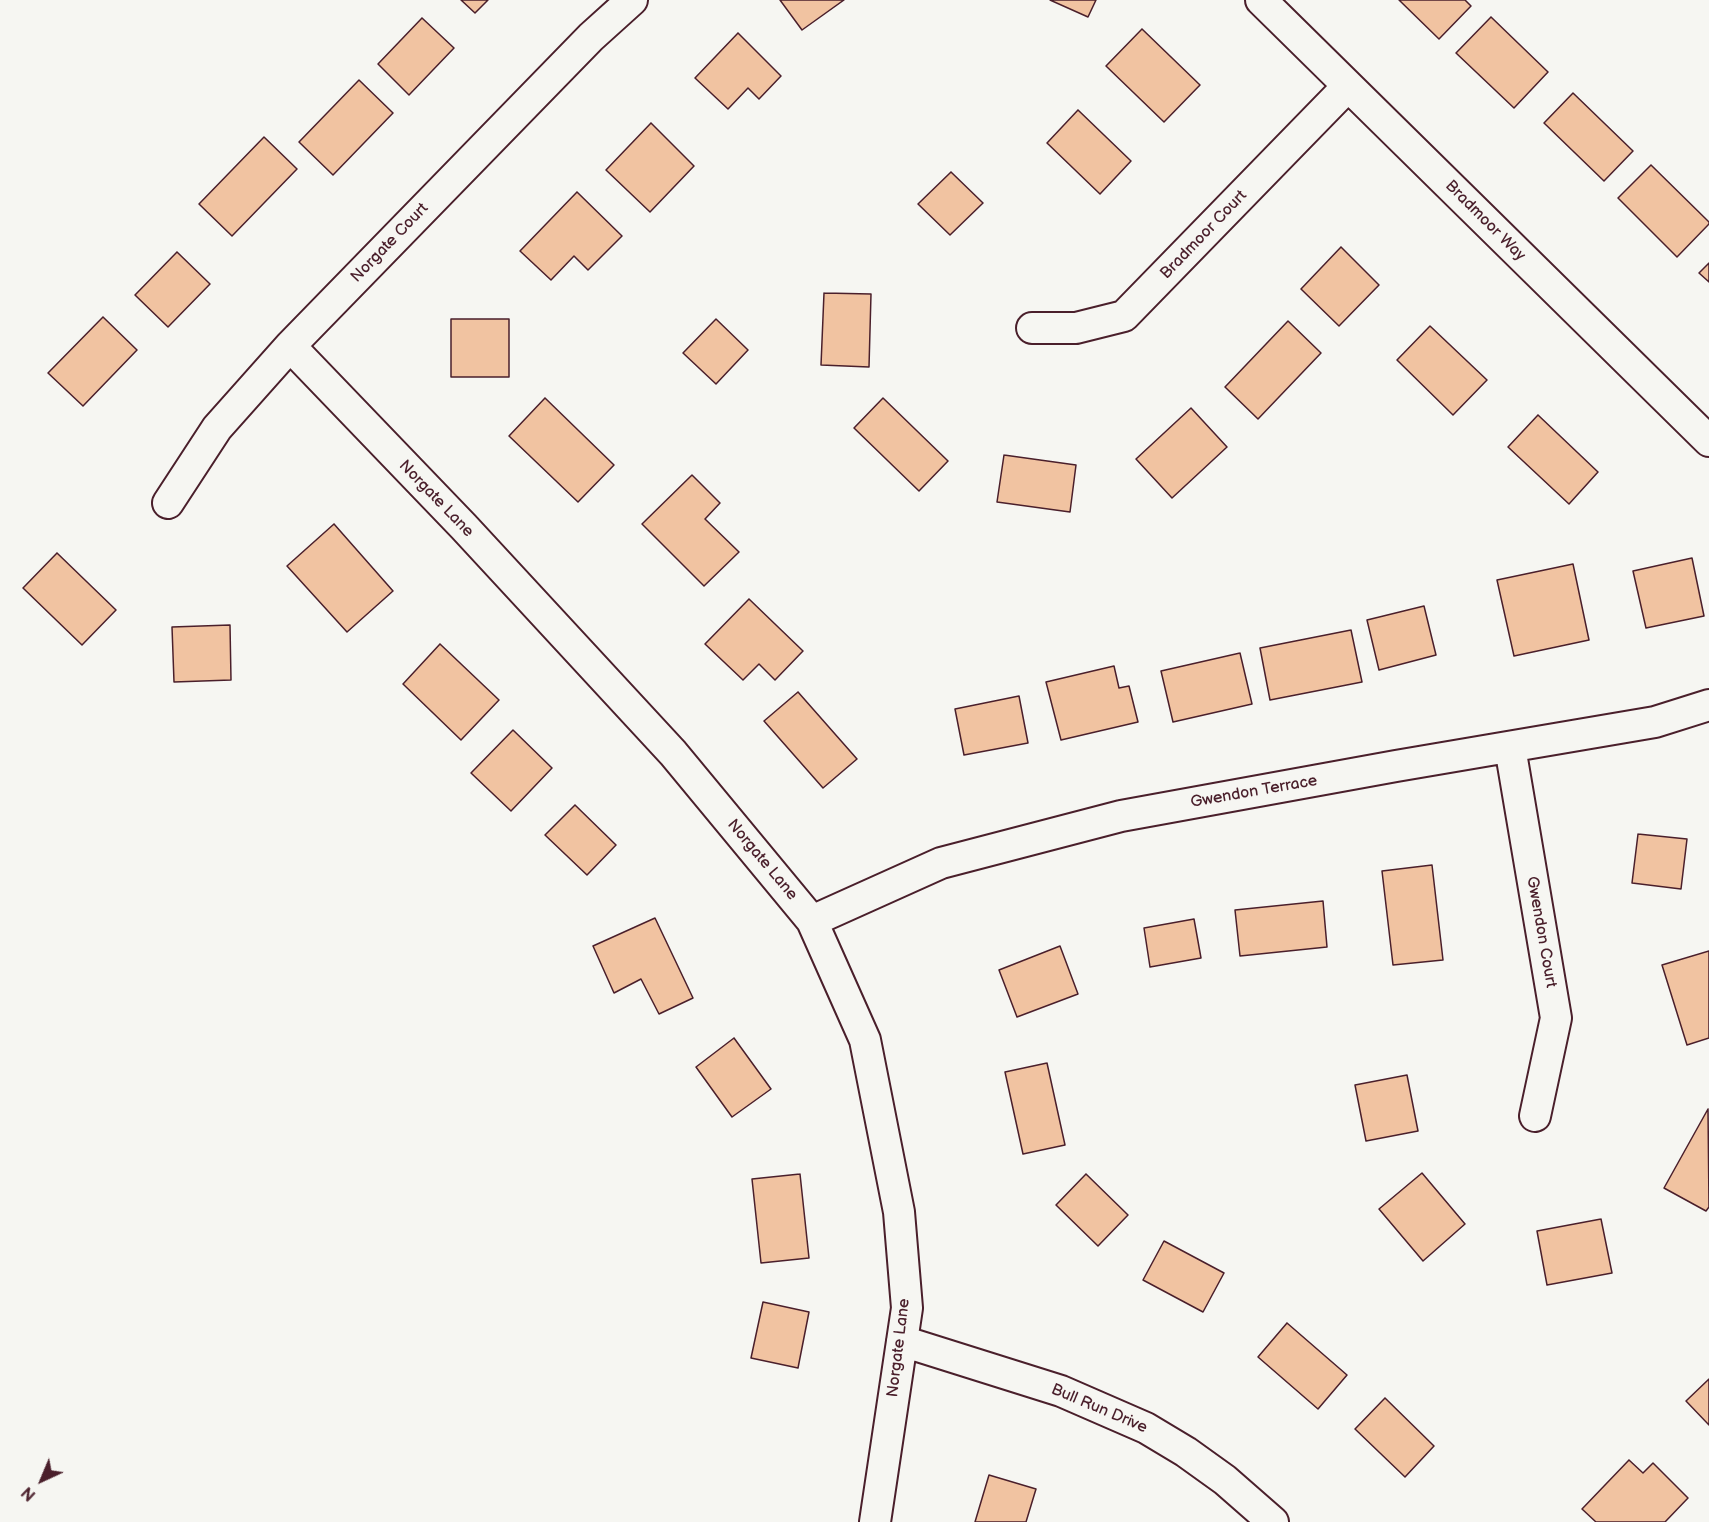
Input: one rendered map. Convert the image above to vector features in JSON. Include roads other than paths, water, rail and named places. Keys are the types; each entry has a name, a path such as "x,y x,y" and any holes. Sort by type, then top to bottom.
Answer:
{"street":[{"name":"Norgate Court","path":"168,502 217,428 290,346 591,37 632,0"},
{"name":"Bradmoor Way","path":"1261,0 1709,441"},
{"name":"Bradmoor Court","path":"1032,328 1076,328 1124,316 1348,86"},
{"name":"Norgate Lane","path":"290,346 464,527 673,753 812,921 865,1040 899,1212 907,1308 875,1522"},
{"name":"Gwendon Terrace","path":"812,921 941,863 1121,816 1655,722 1709,705"},
{"name":"Gwendon Court","path":"1510,747 1556,1018 1535,1116"},
{"name":"Bull Run Drive","path":"902,1341 1061,1391 1146,1428 1186,1452 1225,1480 1273,1522"}]}
